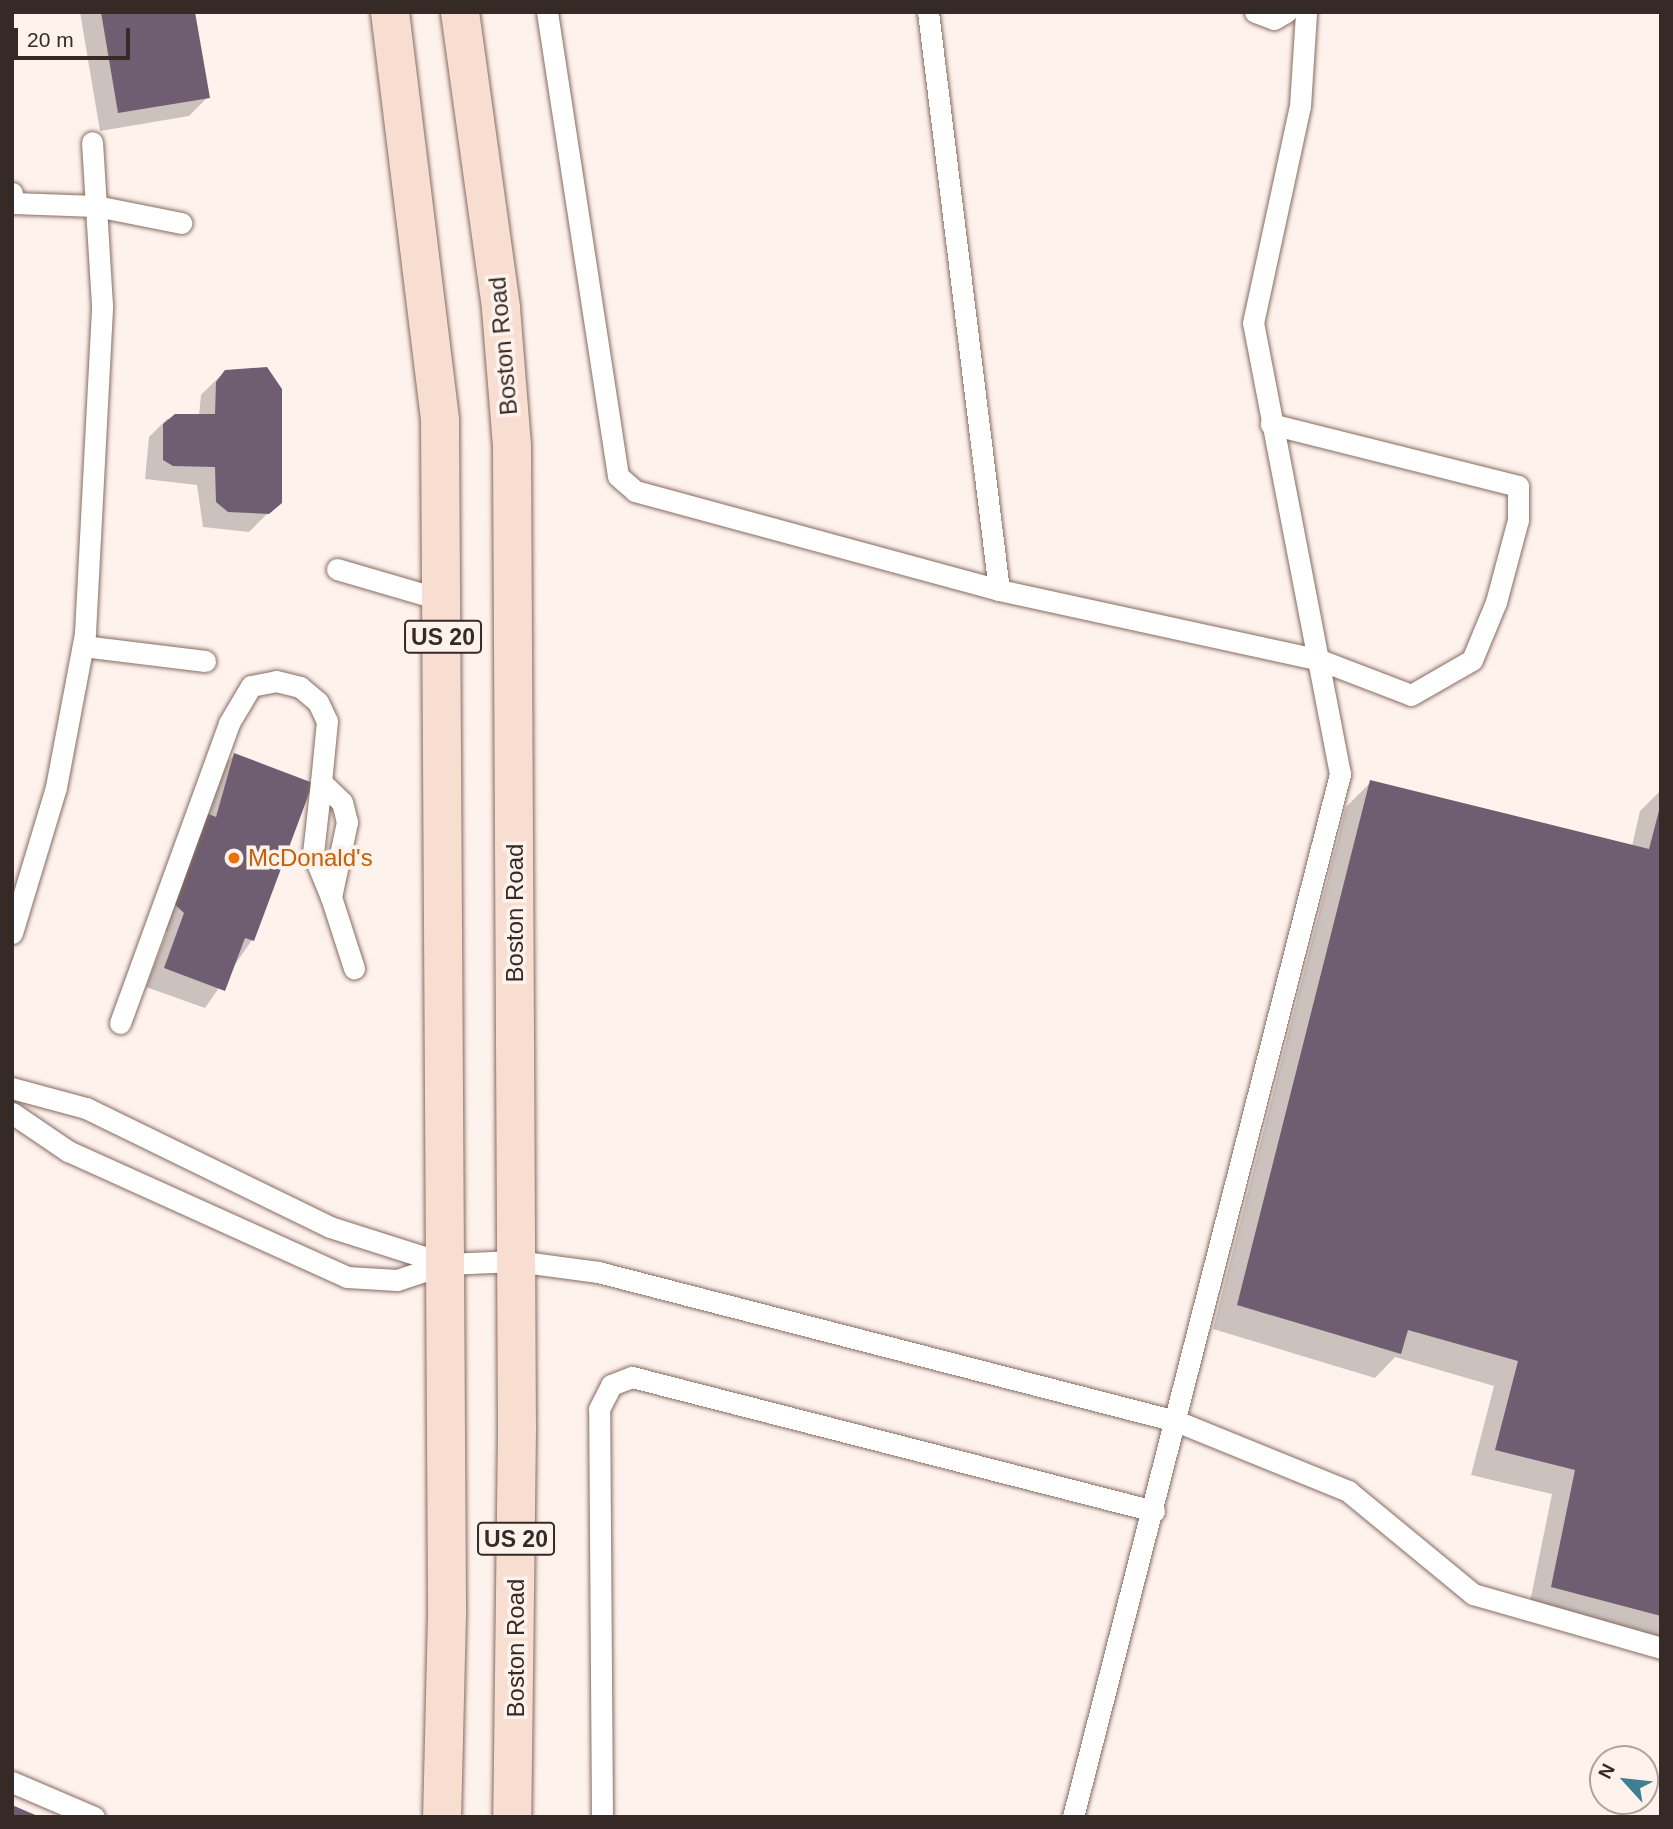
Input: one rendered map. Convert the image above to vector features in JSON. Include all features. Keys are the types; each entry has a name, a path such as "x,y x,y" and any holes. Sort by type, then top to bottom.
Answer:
{"main road":[{"name":"US 20","path":"390,12 435,353 443,600 446,1264 442,1817"},
{"name":"Boston Road","path":"460,12 501,309 512,447 516,1261 512,1817"}],"lane":[{"path":"547,12 618,476 635,491 999,590 1320,660 1410,695 1472,660 1485,640 1518,520 1518,486 1271,424"},
{"path":"928,12 999,590"},
{"path":"1255,12 1274,19 1286,12"},
{"path":"1073,1817 1154,1511 1340,774 1320,660 1252,323 1300,106 1306,12"},
{"path":"12,933 55,787 83,646 102,305 92,142"},
{"path":"12,193 13,203 96,206 181,223"},
{"path":"337,569 443,600"},
{"path":"83,646 205,661"},
{"path":"120,1023 229,723 251,686 276,681 300,687 318,702 327,721 313,853 331,897 354,968"},
{"path":"321,782 342,803 346,822 331,897"},
{"path":"12,1088 86,1108 330,1227 446,1264"},
{"path":"12,1113 68,1151 326,1270 381,1281 446,1264 516,1261 614,1276 1176,1421 1348,1491 1473,1594 1661,1648"},
{"path":"601,1817 599,1409 611,1385 632,1377 1154,1511"},
{"path":"12,1782 94,1817"}],"building":[{"path":"101,12 195,12 210,98 118,113"},
{"path":"267,367 282,389 282,503 269,514 228,512 216,502 215,467 173,466 163,460 163,424 175,414 215,414 216,382 225,370"},
{"name":"McDonald's","path":"234,753 313,783 254,941 245,938 225,991 164,968 184,913 168,898 201,811 216,817"},
{"path":"1370,780 1649,849 1661,803 1661,1616 1551,1587 1575,1470 1495,1450 1518,1361 1408,1330 1401,1354 1237,1305"},
{"path":"12,1805 40,1817 12,1817"}],"place":[{"name":"McDonald's","path":"234,858"}]}
